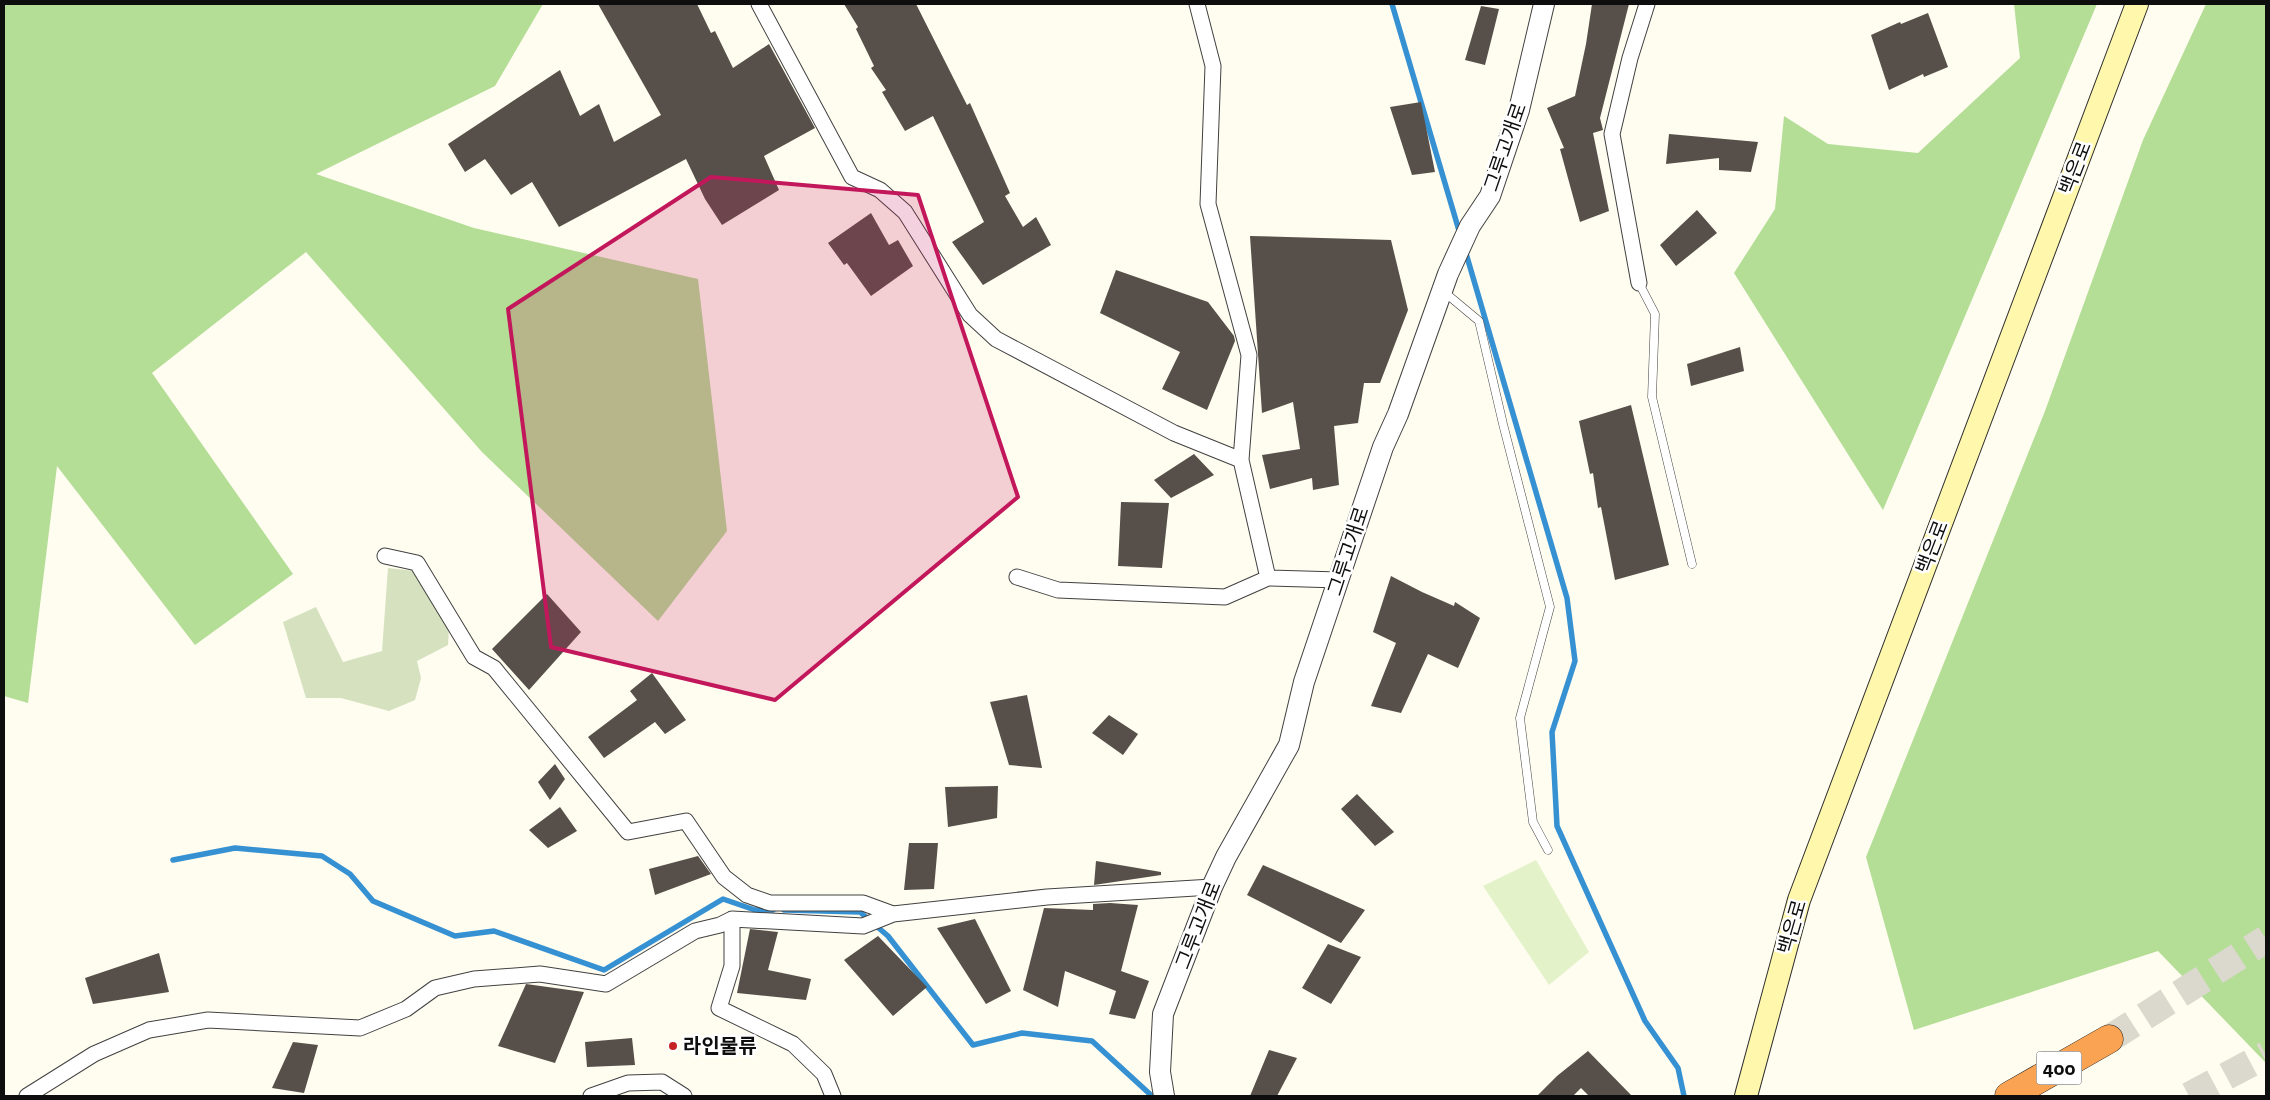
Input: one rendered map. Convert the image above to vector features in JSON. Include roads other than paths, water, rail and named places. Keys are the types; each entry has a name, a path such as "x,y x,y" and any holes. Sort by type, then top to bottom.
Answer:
{"highway":[{"name":"400","path":"2009,1096 2109,1039"}],"main road":[{"name":"백은로","path":"1746,1096 1799,900 2137,4"}],"street":[{"path":"759,4 852,177 880,190 905,212 970,315 996,339 1174,433 1242,460"},
{"path":"1197,4 1213,66 1208,204 1250,354 1242,460 1268,578"},
{"name":"그루고개로","path":"1164,1096 1160,1072 1164,1014 1212,887 1226,857 1289,745 1304,682 1383,447 1398,414 1445,283 1470,226 1490,196 1519,110 1544,4"},
{"path":"1639,283 1612,134 1630,58 1647,4"},
{"path":"385,556 417,563 474,657 494,668 628,832 686,821 724,877 747,895 770,902 863,903 889,916"},
{"path":"1017,577 1058,590 1225,597 1268,578 1339,580"},
{"path":"27,1096 94,1054 149,1030 208,1020 360,1028 406,1010 435,988 474,979 540,974 606,984 695,931 720,925 732,919 863,926 889,916 1047,897 1212,887"},
{"path":"732,919 732,966 719,1008 793,1044 824,1074 833,1096"},
{"path":"591,1096 628,1083 662,1082 684,1096"}],"lane":[{"path":"1445,283 1479,321 1502,424 1550,608 1520,718 1533,822 1548,850"},
{"path":"1639,283 1655,314 1652,397 1692,564"}],"waterway":[{"path":"1392,4 1460,234"},
{"path":"1465,250 1567,598 1575,661 1552,732 1557,826 1645,1021 1678,1068 1684,1096"},
{"path":"173,860 235,848 322,856 350,874 373,901 455,936 494,931 604,970 723,899 755,910 773,910"},
{"path":"784,910 860,912 888,936 973,1045 1022,1033 1092,1041 1152,1096"}],"tunnel":[{"path":"2109,1039 2266,939"},
{"path":"2189,1096 2266,1055"}],"place":[{"name":"라인물류","path":"673,1046"}]}
